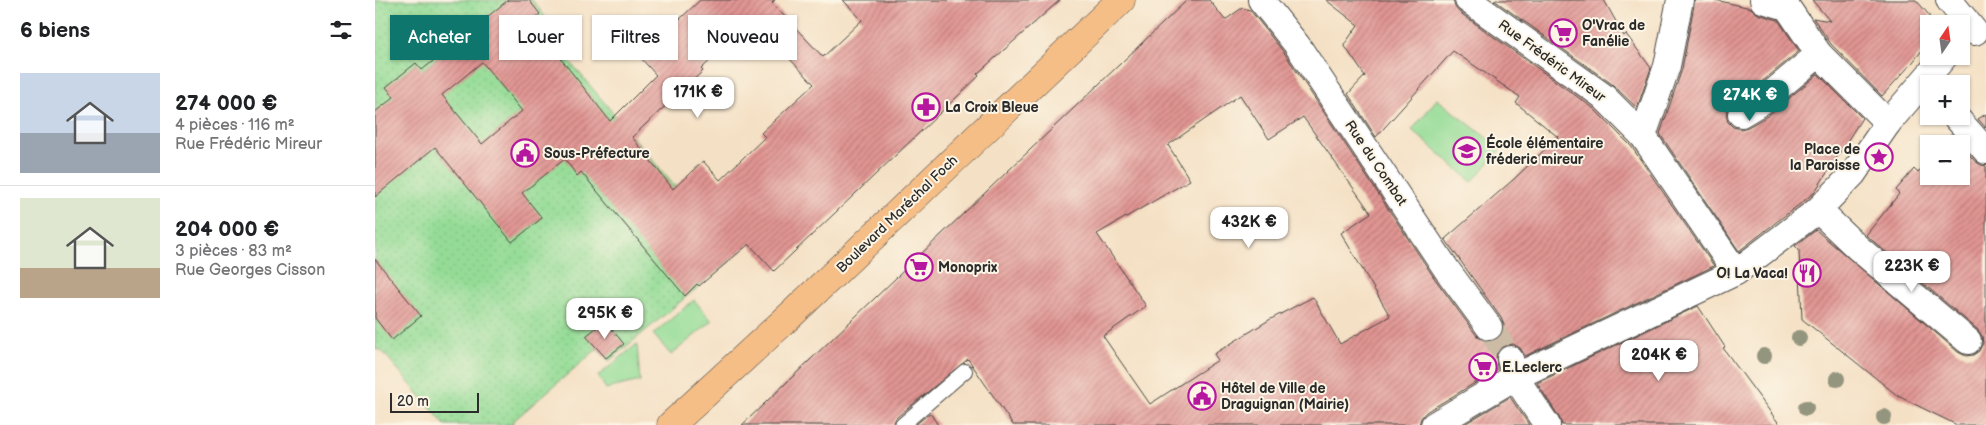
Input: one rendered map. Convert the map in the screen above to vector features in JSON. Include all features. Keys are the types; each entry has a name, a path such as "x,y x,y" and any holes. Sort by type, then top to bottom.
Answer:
{"main road":[{"name":"Boulevard Maréchal Foch","path":"671,425 794,312 1121,0"}],"street":[{"name":"Rue du Combat","path":"1261,0 1297,45 1442,262 1489,326"},
{"path":"1643,136 1667,66 1680,0"},
{"path":"1949,0 1974,34"},
{"name":"Rue Frédéric Mireur","path":"1471,1 1603,96 1643,136 1736,272"},
{"path":"1780,2 1819,54 1888,123"},
{"path":"1741,114 1761,102 1819,54"},
{"path":"1434,425 1513,368 1695,292 1736,272 1819,210 1853,174 1888,123 1937,65"},
{"path":"1963,125 1986,151"},
{"path":"1819,210 1857,247 1967,341"},
{"path":"1513,368 1547,425"}],"lane":[{"path":"902,425 965,371"}],"green space":[{"name":"Sous-Préfecture","path":"375,0 532,0 544,15 499,15 499,60 569,60 734,257 609,361 597,349 512,422 513,425 445,425 383,352 375,348"},
{"path":"1437,99 1501,149 1472,182 1412,130"},
{"path":"694,300 712,321 671,355 653,334"},
{"path":"637,344 640,381 606,389 598,376"}],"building":[{"path":"508,0 529,0 540,14 539,15 499,15 499,60 562,60 610,121 656,75 643,60 678,60 678,21 700,0 775,0 772,3 783,15 688,15 688,60 711,60 701,69 703,71 632,137 673,189 703,161 720,180 765,137 761,133 814,84 791,60 797,60 797,29 823,57 862,20 843,0 1060,0 977,74 979,76 774,271 749,244 699,286 697,284 685,296 581,172 577,176 565,159 522,193 542,218 512,242 435,147 375,197 375,112 394,97 386,87 416,63 422,70 434,60 489,60 489,15","holes":["482,62 522,111 482,144 442,95"]},
{"path":"1187,0 1209,0 1225,20 1242,8 1250,10 1285,54 1435,279 1477,336 1483,340 1490,342 1497,339 1502,333 1504,325 1445,239 1514,179 1558,137 1516,103 1520,97 1453,51 1376,137 1348,94 1365,76 1344,45 1358,25 1326,0 1453,0 1459,12 1593,108 1631,146 1714,266 1525,356 1520,348 1513,344 1506,345 1499,349 1496,355 1497,370 1426,412 1421,418 1419,425 1013,425 968,359 896,418 893,425 742,425","holes":["1240,95 1269,139 1303,117 1371,213 1341,233 1390,316 1340,344 1313,297 1269,320 1214,354 1218,360 1150,404 1103,336 1146,306 1097,234 1190,180 1168,145"]},
{"path":"1494,0 1604,0 1624,36 1626,34 1651,68 1637,108 1612,84"},
{"path":"1695,0 1715,0 1751,8 1758,14 1778,20 1799,51 1752,90 1728,106 1726,115 1728,122 1733,127 1741,129 1748,127 1769,115 1818,74 1862,118 1814,193 1739,251 1660,134 1682,69"},
{"path":"1812,0 1916,0 1929,15 1920,15 1920,53 1882,96 1831,44 1813,18 1830,21"},
{"path":"1986,114 1986,128 1978,119"},
{"path":"1970,156 1981,165 1986,166 1986,425 1957,425 1898,396 1802,319 1799,250 1795,246 1816,230 1958,352 1966,356 1973,355 1979,351 1983,343 1982,336 1978,330 1866,235 1899,194 1896,190 1914,169 1918,173 1920,171 1920,185 1970,185"},
{"path":"375,259 421,316 392,340 375,318"},
{"path":"1698,306 1725,347 1723,348 1780,425 1562,425 1559,417 1537,383"},
{"path":"605,321 624,344 606,358 586,336"},
{"path":"1510,397 1529,425 1463,425"},
{"path":"930,413 938,425 915,425"}],"tunnel":[{"path":"1489,327 1510,359"}],"place":[{"name":"O'Vrac de Fanélie","path":"1563,33"},
{"name":"La Croix Bleue","path":"926,107"},
{"name":"École élémentaire fréderic mireur","path":"1467,151"},
{"name":"Sous-Préfecture","path":"525,153"},
{"name":"Place de la Paroisse","path":"1879,157"},
{"name":"Monoprix","path":"919,267"},
{"name":"O! La Vaca!","path":"1807,273"},
{"name":"E.Leclerc","path":"1483,367"},
{"name":"Hôtel de Ville de Draguignan (Mairie)","path":"1202,396"}]}
